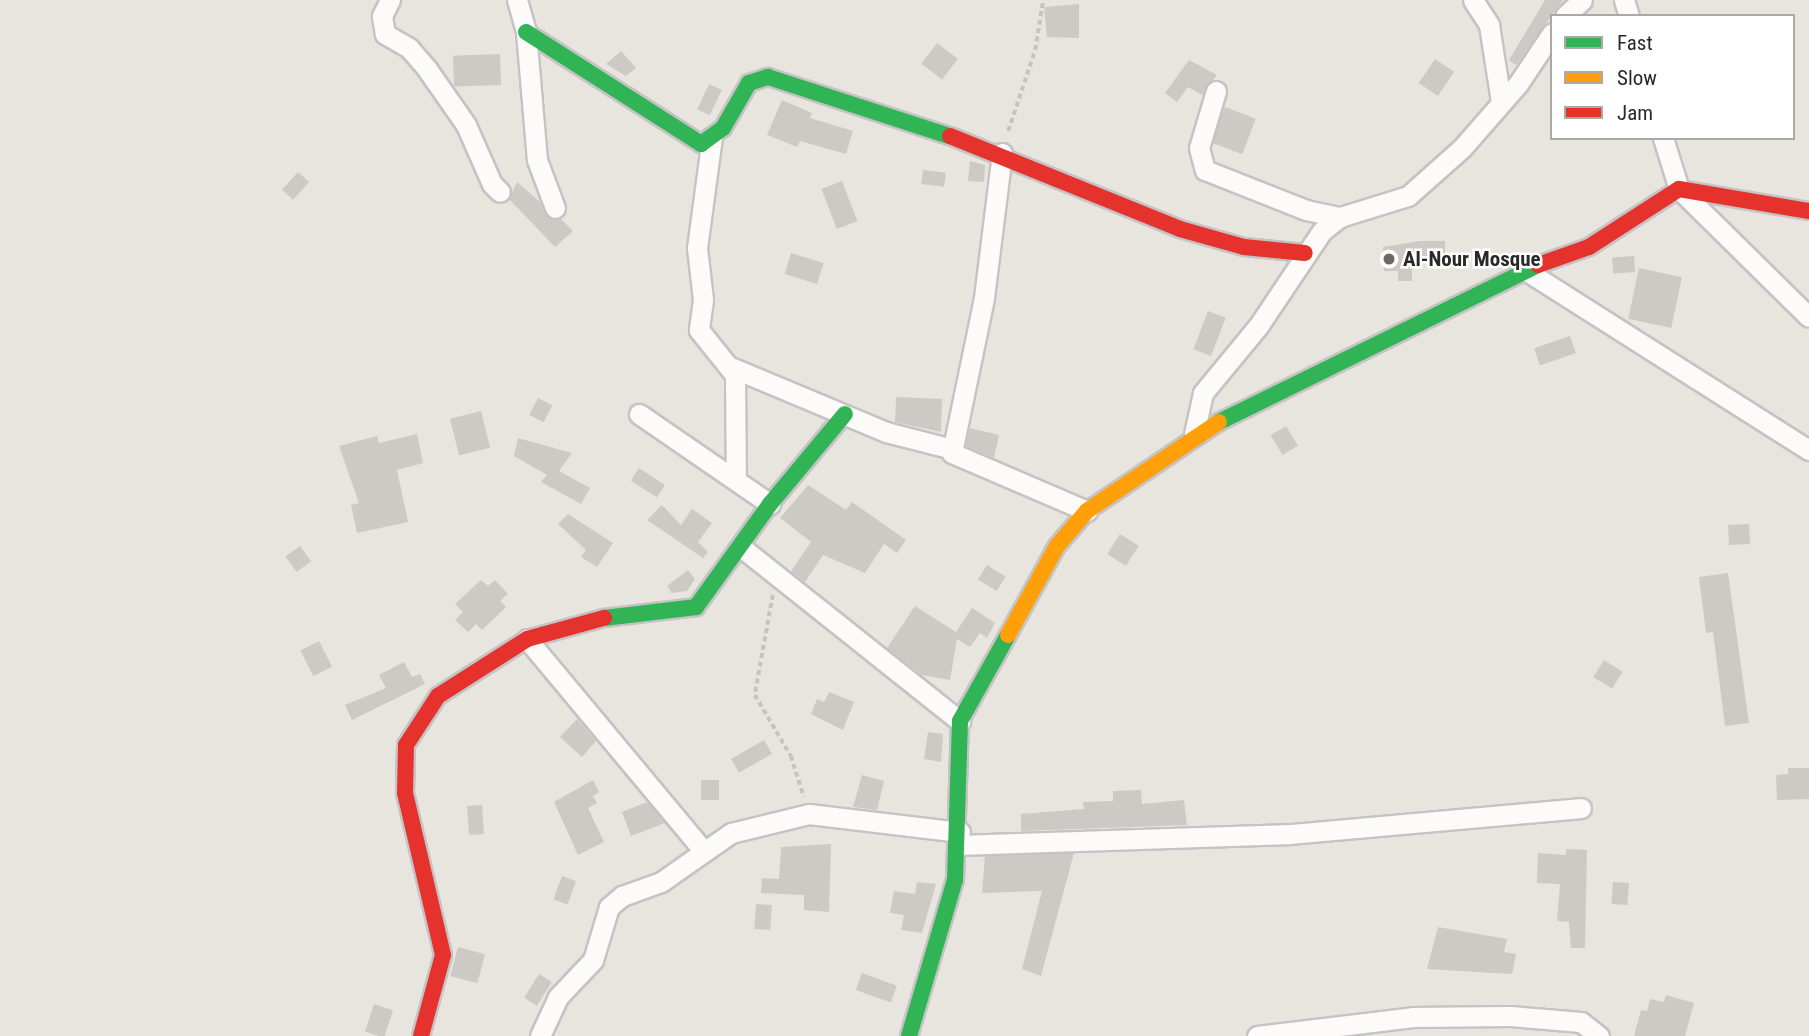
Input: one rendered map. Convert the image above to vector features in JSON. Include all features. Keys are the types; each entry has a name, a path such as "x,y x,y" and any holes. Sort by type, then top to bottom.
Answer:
{"street":[{"path":"390,0 382,16 385,34 409,48 427,69 466,125 492,184 500,192"},
{"path":"517,0 526,32 537,160 555,208"},
{"path":"1473,0 1489,25 1501,102"},
{"path":"1567,14 1582,0"},
{"path":"526,32 691,141 701,144 712,137 735,113 749,83 768,78 1002,153 1205,237 1305,253"},
{"path":"1194,434 1203,393 1259,325 1305,253 1340,218 1408,196 1462,148 1501,102 1550,36"},
{"path":"1216,91 1199,148 1205,170 1295,206 1340,218"},
{"path":"712,137 697,248 703,300 699,330 733,368 911,441 952,449"},
{"path":"1664,140 1678,189 1809,317"},
{"path":"1002,153 984,298 952,449 959,460 1087,511"},
{"path":"909,1036 955,880 960,839 960,721 1057,546 1087,511 1194,434 1525,270 1589,247 1678,189 1809,211"},
{"path":"1525,270 1809,450"},
{"path":"733,368 736,480"},
{"path":"639,414 770,504"},
{"path":"421,1036 443,954 405,793 406,745 438,696 527,639 609,617 691,610 741,547 770,504 845,414"},
{"path":"741,547 960,721"},
{"path":"527,639 703,850"},
{"path":"540,1036 558,997 593,960 609,907 622,896 661,882 703,850 752,825 809,814 960,839 1290,834 1581,808"},
{"path":"1257,1036 1413,1017 1510,1016 1581,1022 1599,1036"}],"path":[{"path":"1002,153 1035,50 1043,0"},
{"path":"777,576 755,695 791,756 809,814"}],"building":[{"path":"1545,0 1563,0 1553,14 1550,14 1550,18 1516,65 1509,60"},
{"path":"1079,4 1079,38 1047,37 1044,7"},
{"path":"937,43 958,59 942,79 921,64"},
{"path":"621,51 636,68 626,76 606,64"},
{"path":"500,54 501,85 454,87 453,56"},
{"path":"1435,59 1454,72 1438,96 1419,83"},
{"path":"1189,60 1217,75 1202,95 1188,87 1177,102 1165,93"},
{"path":"709,84 722,90 710,115 697,109"},
{"path":"782,100 812,113 810,118 853,131 846,154 800,141 797,147 767,135"},
{"path":"1225,107 1256,119 1242,154 1211,142"},
{"path":"970,161 985,165 984,182 968,181"},
{"path":"923,170 946,173 944,187 921,184"},
{"path":"298,172 309,182 293,200 282,190"},
{"path":"842,181 857,221 837,229 821,189"},
{"path":"517,182 540,202 547,217 561,219 573,231 555,247 509,199"},
{"path":"1420,241 1445,241 1445,261 1412,261 1412,281 1398,281 1398,271 1384,271 1383,247"},
{"path":"791,253 824,263 817,284 785,274"},
{"path":"1634,256 1635,272 1613,273 1612,258"},
{"path":"1639,268 1682,277 1671,328 1628,319"},
{"path":"1208,311 1226,318 1211,356 1193,349"},
{"path":"1570,336 1576,353 1540,365 1534,348"},
{"path":"896,397 942,399 941,432 895,422"},
{"path":"538,398 552,405 544,422 529,415"},
{"path":"481,411 490,448 459,456 450,419"},
{"path":"1286,426 1298,446 1282,455 1271,435"},
{"path":"970,428 999,435 994,458 966,446"},
{"path":"417,434 423,463 397,470 408,522 357,533 351,505 359,503 339,446 377,436 379,443"},
{"path":"518,438 572,453 559,471 590,488 581,504 541,482 547,475 514,456"},
{"path":"639,468 665,485 657,497 631,481"},
{"path":"808,485 846,510 852,502 906,540 897,553 884,544 865,573 823,555 805,582 791,571 811,542 780,518"},
{"path":"662,505 681,525 692,509 712,523 698,542 708,552 703,558 647,520"},
{"path":"568,514 613,543 597,567 581,557 586,550 558,524"},
{"path":"1749,524 1750,544 1729,545 1728,525"},
{"path":"1120,534 1139,546 1126,566 1107,554"},
{"path":"300,546 311,561 297,572 285,557"},
{"path":"987,565 1006,577 997,591 978,579"},
{"path":"688,570 695,579 687,591 672,593 667,586"},
{"path":"1728,573 1749,723 1725,726 1713,632 1706,633 1699,577"},
{"path":"481,580 488,586 495,580 508,594 500,601 506,607 482,630 476,624 468,632 455,620 463,612 455,604"},
{"path":"915,606 956,632 972,608 995,623 987,638 980,633 970,647 957,639 950,680 922,675 887,648"},
{"path":"319,641 332,667 313,676 300,651"},
{"path":"1604,660 1623,672 1612,689 1593,677"},
{"path":"404,662 412,677 420,674 425,684 352,720 345,705 386,688 379,675"},
{"path":"829,692 854,702 843,730 811,714 817,699 824,702"},
{"path":"577,719 596,741 582,757 560,737"},
{"path":"928,732 943,734 941,762 924,759"},
{"path":"764,740 772,754 739,773 731,759"},
{"path":"1788,768 1809,768 1809,799 1777,800 1776,775 1788,774"},
{"path":"862,775 884,781 877,810 853,807"},
{"path":"593,780 599,792 593,796 597,803 588,808 604,842 578,855 554,802"},
{"path":"701,780 719,780 719,800 701,800"},
{"path":"1141,790 1142,804 1184,800 1187,825 1021,831 1021,814 1084,809 1083,802 1113,801 1113,791"},
{"path":"647,802 665,823 631,836 622,812"},
{"path":"482,805 484,834 469,835 467,806"},
{"path":"831,844 829,912 804,910 804,895 761,893 762,878 779,879 781,847"},
{"path":"1566,849 1587,850 1585,948 1571,948 1569,922 1557,921 1560,884 1537,883 1538,853 1566,855"},
{"path":"1074,853 1041,976 1022,969 1042,891 982,893 985,856"},
{"path":"562,876 576,881 568,905 553,899"},
{"path":"917,882 936,884 922,933 901,930 904,915 890,913 894,891 915,894"},
{"path":"1613,882 1629,883 1627,905 1611,904"},
{"path":"756,904 772,905 770,930 754,929"},
{"path":"1438,927 1507,939 1504,952 1516,954 1512,974 1427,969"},
{"path":"458,947 485,954 477,983 450,976"},
{"path":"862,973 897,986 891,1003 856,990"},
{"path":"539,974 552,982 537,1006 524,998"},
{"path":"1666,995 1694,1003 1685,1036 1634,1036 1641,1010 1647,1011 1650,999 1664,1002"},
{"path":"374,1004 393,1010 385,1036 365,1032"}],"traffic: fast":[{"path":"526,32 701,144 723,128 749,83 768,77 950,136"},
{"path":"1219,422 1538,265"},
{"path":"604,618 696,607 770,504 845,414"},
{"path":"909,1036 955,880 960,721 1008,635"}],"traffic: slow":[{"path":"1008,635 1057,546 1087,511 1219,422"}],"traffic: jam":[{"path":"950,136 1180,229 1244,247 1305,253"},
{"path":"1538,265 1589,247 1679,189 1809,211"},
{"path":"421,1036 443,955 405,793 406,745 438,696 527,639 604,618"}],"place":[{"name":"Al-Nour Mosque","path":"1389,259"}]}
